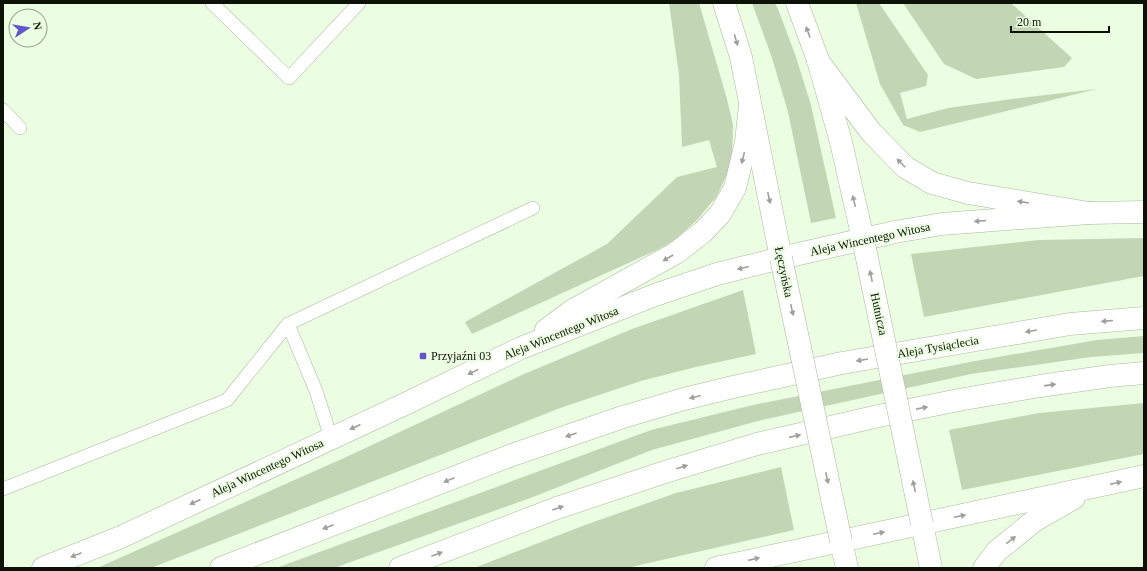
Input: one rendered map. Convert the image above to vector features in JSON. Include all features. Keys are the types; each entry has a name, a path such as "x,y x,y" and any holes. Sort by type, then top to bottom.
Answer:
{"street":[{"name":"Łęczyńska","path":"724,3 740,57 841,541"},
{"path":"797,3 818,62 871,132 906,167 932,182 968,194 1089,213 1144,212"},
{"name":"Hutnicza","path":"818,62 841,142 863,239 931,568"},
{"path":"521,348 573,310 676,253 703,232 720,214 735,188 746,142 750,105"},
{"name":"Aleja Wincentego Witosa","path":"43,568 121,537 521,348 655,295 717,274 781,258 863,239 942,224 1089,213"},
{"name":"Aleja Tysiąclecia","path":"221,568 512,455 623,417 684,400 733,387 842,363 1070,324 1144,318"},
{"path":"400,568 557,508 665,472 757,444 883,415 964,399 1110,376 1144,373"},
{"path":"716,568 1144,476"},
{"path":"984,568 997,552 1034,522 1088,489"},
{"path":"841,541 847,568"}],"lane":[{"path":"212,3 289,78 359,3"},
{"path":"3,110 20,128"},
{"path":"3,489 228,400 288,324 533,208"},
{"path":"288,324 316,391 331,438"}],"green space":[{"path":"669,3 699,3 727,99 733,125 732,156 727,174 717,196 697,220 675,240 657,250 472,334 465,322 607,244 677,177 717,167 709,140 682,147 679,75"},
{"path":"752,3 775,3 778,9 795,54 811,105 836,218 811,223 788,112 772,58"},
{"path":"856,3 879,3 928,75 926,86 900,93 907,119 948,108 1097,89 920,132 903,125 880,84"},
{"path":"903,3 1011,3 1072,58 1064,67 976,79 944,64"},
{"path":"1144,238 1144,276 924,317 911,254 1039,240"},
{"path":"743,290 756,354 641,381 563,407 151,568 97,568 344,458 524,374 632,329"},
{"path":"1144,336 1144,353 1091,357 971,374 758,421 652,450 533,497 334,568 276,568 651,430 753,405 975,361 1097,340"},
{"path":"1144,403 1144,454 962,490 949,430 1039,413"},
{"path":"781,467 794,530 627,568 474,568 585,525 676,493"}],"place":[{"name":"Przyjaźni 03","path":"423,356"}]}
